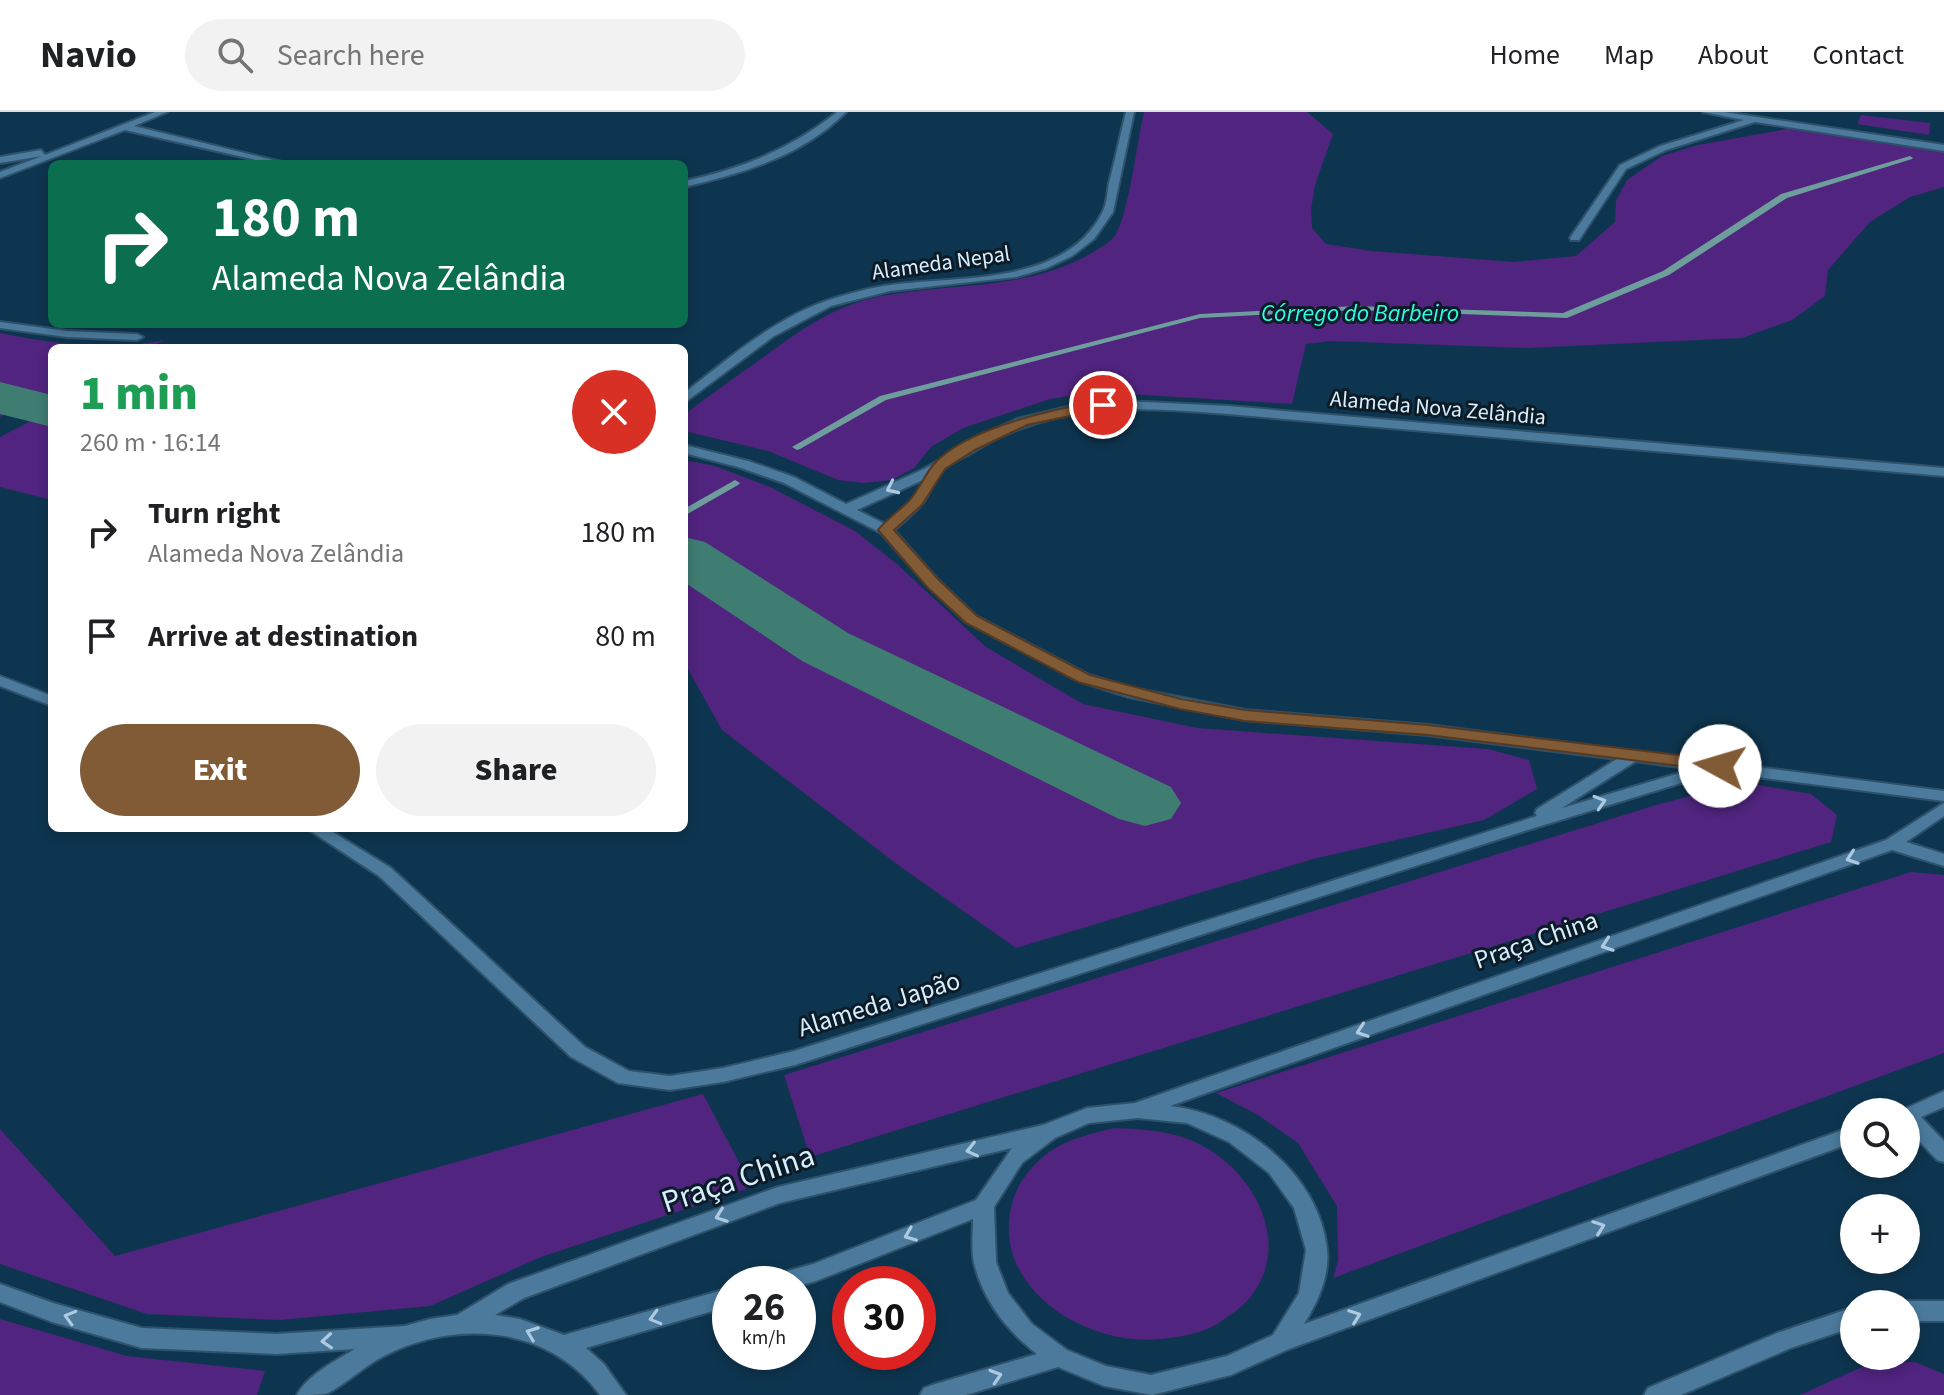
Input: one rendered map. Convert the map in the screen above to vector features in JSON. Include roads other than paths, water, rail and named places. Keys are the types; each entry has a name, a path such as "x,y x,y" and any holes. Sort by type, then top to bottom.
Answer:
{"street":[{"path":"0,174 29,166 73,145 163,112"},
{"path":"688,183 742,169 782,154 818,132 842,112"},
{"name":"Alameda Nepal","path":"688,396 767,336 824,305 897,287 994,278 1029,271 1081,247 1108,212 1130,112"},
{"path":"1707,112 1944,148"},
{"path":"1575,238 1623,167 1663,148 1756,120"},
{"path":"124,127 268,160"},
{"path":"3,159 73,145"},
{"path":"0,174 14,163 3,159"},
{"path":"0,325 67,334 137,337"},
{"name":"Alameda Nova Zelândia","path":"845,510 940,466 993,434 1022,422 1056,412 1103,405 1154,405 1944,472"},
{"path":"688,450 789,480 886,530 933,583 971,619 1084,678 1129,692 1245,715 1428,730 1944,796"},
{"name":"Alameda Nova Zelândia","path":"886,530 917,502 940,466"},
{"path":"0,681 48,699"},
{"name":"Alameda Japão","path":"1525,825 1633,756"},
{"name":"Alameda Japão","path":"320,832 385,872 514,989 578,1052 625,1078 670,1083 723,1075 795,1058 1525,825 1720,766"},
{"name":"Praça China","path":"461,1324 516,1291 778,1195 1048,1132 1087,1116 1138,1110 1892,844 1944,808"},
{"path":"1892,844 1944,860"},
{"path":"1920,1109 1944,1099"},
{"name":"Praça China","path":"1138,1110 1189,1116 1236,1136 1276,1167 1304,1205 1317,1250 1310,1295 1281,1342"},
{"path":"1920,1129 1944,1154"},
{"name":"Praça China","path":"983,1206 1015,1157 1048,1132"},
{"path":"816,1272 983,1206 985,1262 999,1298 1024,1331 1059,1357 1142,1390 1231,1365 1281,1342 1840,1139"},
{"name":"Praça China","path":"0,1293 52,1312 142,1338 276,1344 404,1336 461,1324 516,1326 564,1345 603,1376 614,1395"},
{"path":"564,1345 712,1302"},
{"path":"1920,1311 1944,1311"},
{"path":"1656,1395 1785,1340 1840,1322"},
{"name":"Praça China","path":"309,1395 343,1365 404,1336"},
{"path":"932,1395 1059,1357"}],"waterway":[{"name":"Córrego do Barbeiro","path":"797,447 883,398 1200,316 1356,308 1564,316 1666,273 1784,196 1910,158"},
{"name":"Córrego do Barbeiro","path":"0,398 48,410"},
{"name":"Córrego do Barbeiro","path":"688,511 735,483"},
{"path":"688,558 825,647 1145,803"}]}
